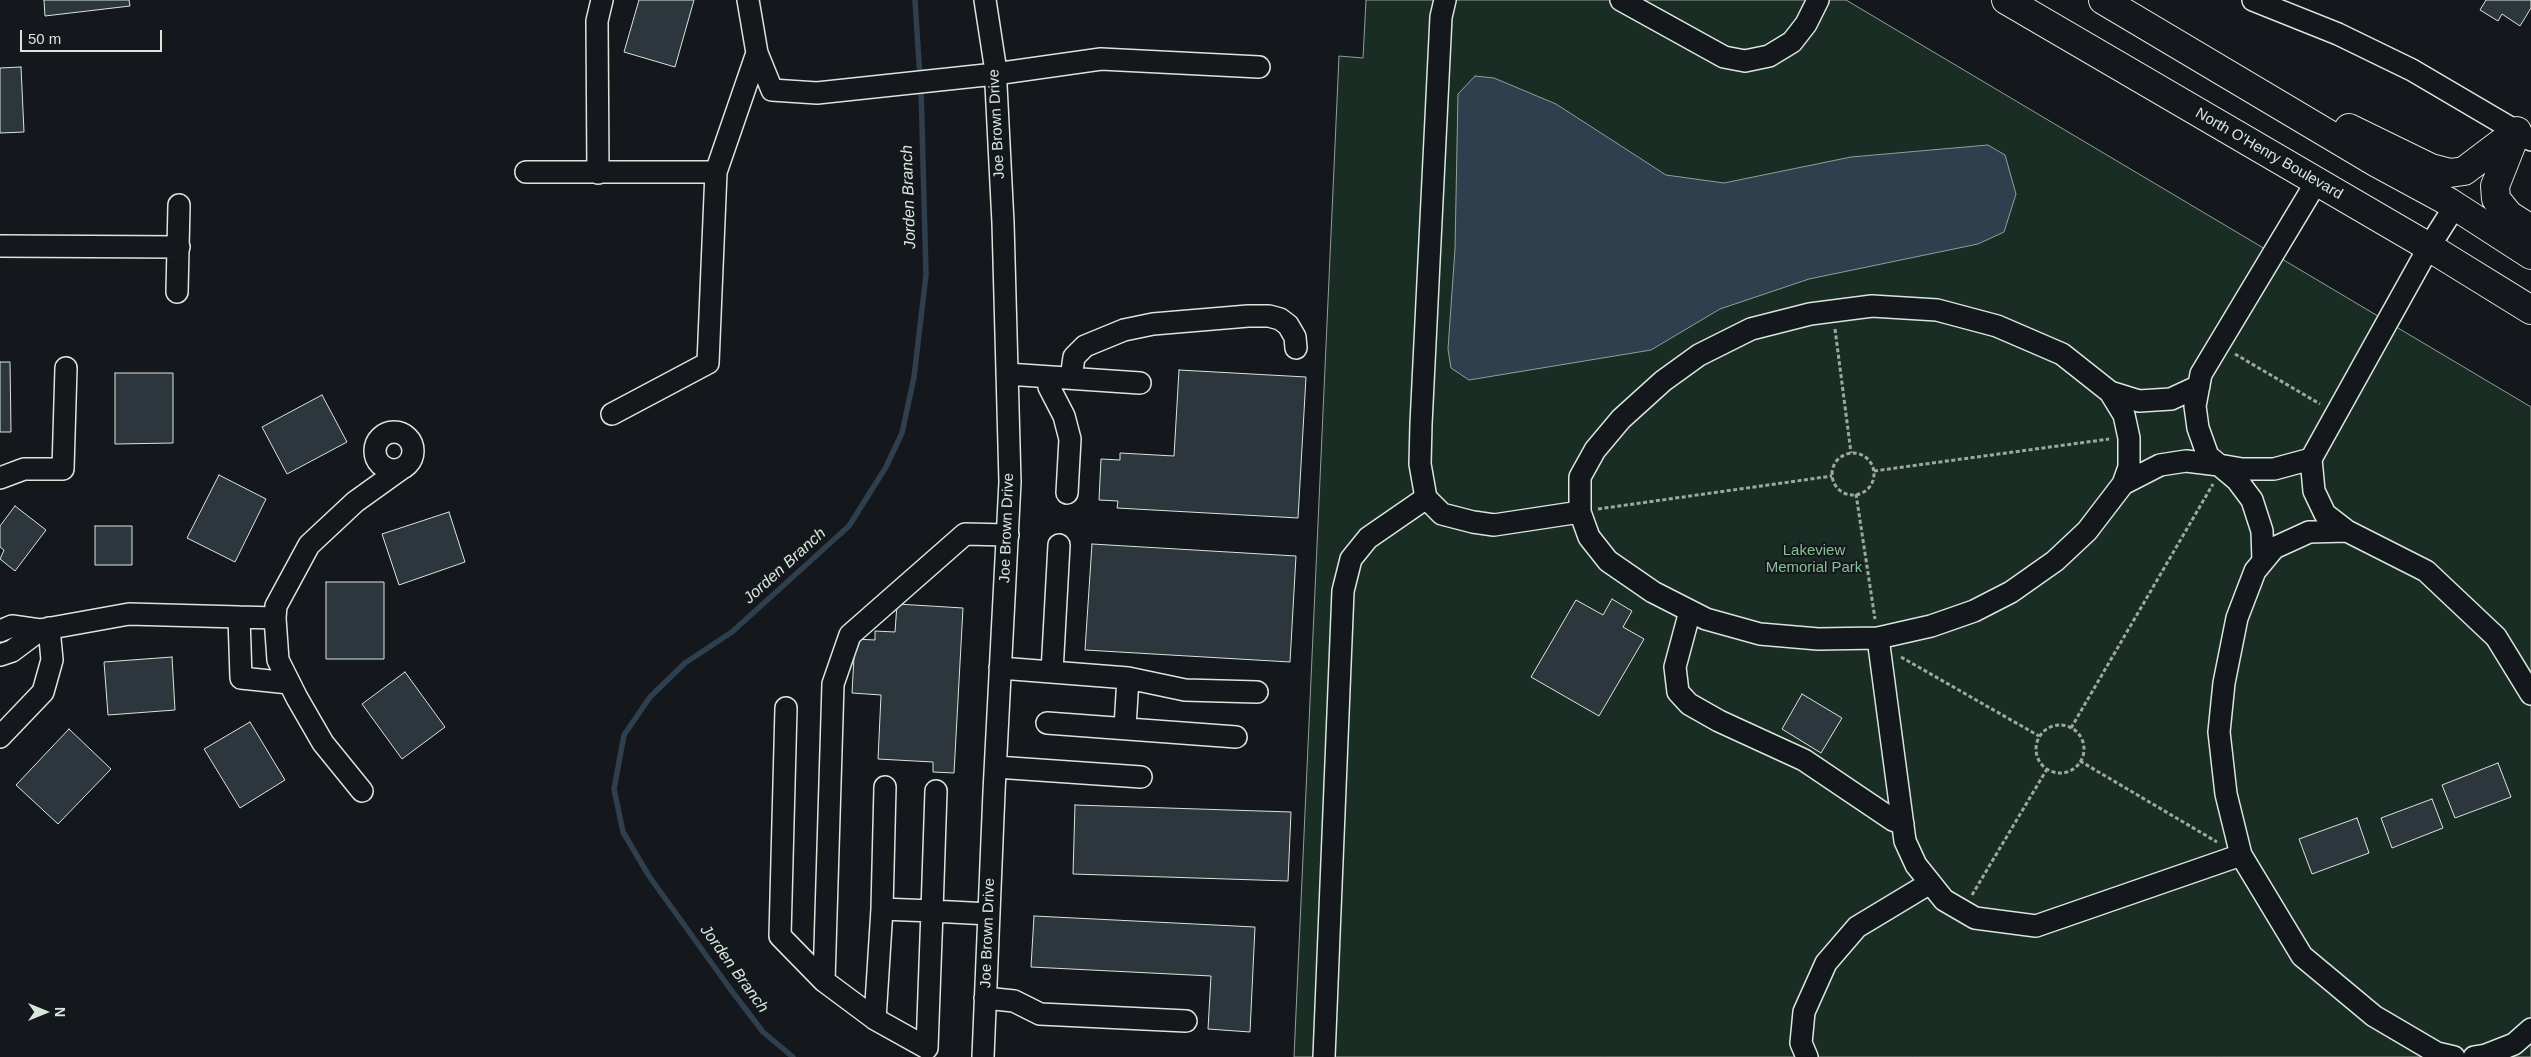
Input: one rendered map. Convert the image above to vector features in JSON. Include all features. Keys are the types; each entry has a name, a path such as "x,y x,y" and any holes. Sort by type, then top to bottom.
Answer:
{"highway":[{"name":"North O'Henry Boulevard","path":"2006,0 2429,247 2531,310"},
{"path":"2103,0 2377,163 2455,206 2531,255"},
{"path":"2183,47 2431,168 2450,173 2464,171 2524,136"},
{"path":"2524,136 2495,186 2496,199 2509,215 2531,228"}],"street":[{"path":"598,173 597,21 602,0"},
{"path":"748,0 757,53 772,90 817,93 995,74 1101,59 1259,67"},
{"name":"Joe Brown Drive","path":"983,1057 1010,482 1003,222 995,74 985,0"},
{"path":"1445,0 1441,17 1421,424 1420,464 1426,498 1442,514 1494,525 1580,512"},
{"path":"1621,0 1724,57 1745,61 1769,56 1792,42 1806,24 1818,0"},
{"path":"2254,0 2338,34 2412,70 2524,136"},
{"path":"612,414 708,363 716,172 757,53"},
{"path":"526,172 716,172"},
{"path":"2263,561 2262,531 2252,500 2236,480 2208,456 2198,428 2194,406 2202,374 2316,181"},
{"path":"177,292 179,205"},
{"path":"2455,206 2429,247 2311,459 2314,491 2325,514 2347,531 2426,571 2496,637 2531,694"},
{"path":"0,246 179,247"},
{"path":"1872,306 1937,310 1997,326 2062,354 2110,392 2124,415 2129,434 2129,467 2123,484 2087,531 2055,561 2011,592 1974,611 1932,626 1878,638 1818,639 1760,634 1706,619 1653,592 1608,561 1589,537 1580,512 1580,477 1595,450 1621,419 1663,381 1699,355 1751,329 1810,314 1872,306"},
{"path":"1071,378 1074,357 1085,346 1124,330 1153,324 1269,316 1288,325 1295,337 1296,348"},
{"path":"0,478 24,469 63,469 66,368"},
{"path":"1007,374 1140,383"},
{"path":"1048,377 1049,388 1064,416 1070,439 1067,493"},
{"path":"2110,392 2139,401 2171,399 2199,386"},
{"path":"2123,484 2160,465 2186,461 2242,468 2274,468 2311,459"},
{"path":"362,792 323,743 278,660 276,606 310,545 355,502 401,469"},
{"path":"1324,1057 1343,591 1351,558 1368,538 1426,498"},
{"path":"2347,531 2309,532 2274,548 2255,571 2237,618 2224,683 2220,732 2226,794 2241,854 2302,956 2374,1016 2442,1056"},
{"path":"824,981 833,684 850,635 965,534 1008,535"},
{"path":"1052,672 1059,546"},
{"path":"1690,611 1675,667 1678,692 1689,704 1719,721 1804,760 1893,820 1903,824"},
{"path":"0,632 12,626 44,629 129,614 275,618"},
{"path":"239,617 242,678 289,683"},
{"path":"0,655 12,651 44,629"},
{"path":"0,737 43,692 52,660 44,629"},
{"path":"1878,638 1903,824 1909,849 1916,864 1944,900 1962,912 1975,918 2036,926 2241,854"},
{"path":"1000,668 1128,678 1185,690 1257,692"},
{"path":"1125,727 1128,678"},
{"path":"786,708 780,936 824,981 875,1019 927,1048 936,791"},
{"path":"1047,723 1125,727 1236,737"},
{"path":"996,767 1141,777"},
{"path":"875,1019 882,909 885,787"},
{"path":"1806,1057 1801,1043 1804,1012 1826,963 1857,927 1930,883"},
{"path":"882,909 989,914"},
{"path":"985,998 1014,1000 1040,1014 1186,1021"},
{"path":"2474,1057 2486,1055 2514,1044 2531,1029"}],"path":[{"path":"1832,311 1851,453"},
{"path":"2219,344 2336,414"},
{"path":"1874,471 2129,434"},
{"path":"1851,453 1867,457 1874,471 1870,488 1856,494 1845,493 1839,489 1832,476 1835,463 1840,457 1851,453"},
{"path":"2071,728 2212,484 2220,465"},
{"path":"1580,512 1832,476"},
{"path":"1856,494 1878,638 1898,656 2039,736"},
{"path":"2060,725 2071,728 2080,736 2083,743 2084,751 2080,761 2072,769 2065,772 2057,773 2047,769 2038,760 2036,752 2039,736 2052,726 2060,725"},
{"path":"2080,761 2241,854"},
{"path":"1962,912 2047,769"}],"green space":[{"name":"Lakeview Memorial Park","path":"1366,0 1846,0 2531,407 2531,1057 1294,1057 1339,56 1363,58"}],"water":[{"path":"1475,76 1494,78 1556,104 1666,175 1724,183 1851,157 1988,145 2005,155 2016,194 2004,232 1978,244 1809,279 1720,309 1651,350 1469,380 1451,368 1448,349 1455,249 1458,94"}],"building":[{"path":"44,0 129,0 130,6 45,16"},
{"path":"639,0 694,0 675,67 624,52"},
{"path":"2486,0 2531,0 2531,8 2520,26 2502,14 2498,21 2480,10"},
{"path":"21,67 24,132 0,133 0,68"},
{"path":"0,362 10,362 11,432 0,432"},
{"path":"1179,370 1306,377 1298,518 1117,508 1118,501 1099,500 1101,459 1120,460 1120,453 1174,456"},
{"path":"115,373 173,373 173,443 115,444"},
{"path":"322,395 347,442 287,474 262,427"},
{"path":"219,475 266,499 235,562 187,538"},
{"path":"15,506 46,530 15,571 0,559 4,550 0,547 0,526"},
{"path":"449,512 465,562 399,585 382,534"},
{"path":"95,526 132,526 132,565 95,565"},
{"path":"1092,544 1296,556 1290,662 1085,650"},
{"path":"326,582 384,582 384,659 326,659"},
{"path":"1612,599 1632,611 1623,627 1644,639 1599,716 1531,677 1576,600 1603,615"},
{"path":"897,604 963,608 954,773 933,772 933,762 878,759 881,695 852,693 855,639 875,640 875,631 895,632"},
{"path":"172,657 175,710 108,715 104,662"},
{"path":"405,672 445,727 402,759 362,704"},
{"path":"1802,694 1842,718 1821,753 1782,729"},
{"path":"250,722 285,780 240,808 204,749"},
{"path":"69,729 111,769 58,824 16,785"},
{"path":"2498,763 2511,797 2455,818 2442,785"},
{"path":"2432,799 2443,828 2392,848 2381,818"},
{"path":"1075,805 1291,812 1288,881 1073,874"},
{"path":"2357,818 2369,853 2312,874 2299,839"},
{"path":"1034,916 1255,927 1250,1032 1208,1029 1211,976 1031,967"}],"waterway":[{"name":"Jorden Branch","path":"915,0 920,78"},
{"name":"Jorden Branch","path":"793,1057 763,1032 649,876 623,832 614,789 624,735 650,697 685,663 732,632 849,526 886,467 902,433 914,377 926,275 921,87"}]}
